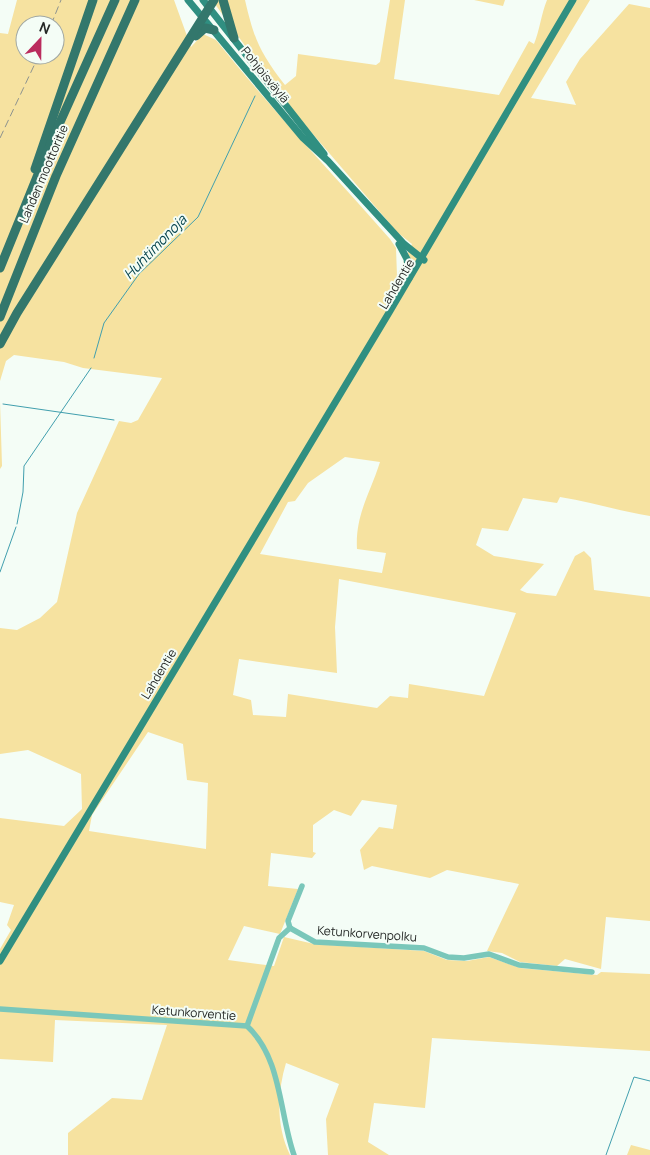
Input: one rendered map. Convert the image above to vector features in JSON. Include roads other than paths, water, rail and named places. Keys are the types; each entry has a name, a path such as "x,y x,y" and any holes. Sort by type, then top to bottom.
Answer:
{"highway":[{"path":"12,238 92,0"},
{"name":"Lahden moottoritie","path":"0,268 96,40 115,0"},
{"name":"Lahden moottoritie","path":"0,317 56,176 135,0"},
{"path":"223,0 234,38"},
{"path":"0,344 212,4"},
{"path":"188,42 205,28 214,30"}],"main road":[{"name":"Pohjoisväylä","path":"188,0 289,122 328,161"},
{"name":"Pohjoisväylä","path":"203,0 212,4 234,38 328,161 399,244 410,254 422,259"},
{"name":"Lahdentie","path":"337,398 348,386 573,0"},
{"name":"Pohjoisväylä","path":"358,196 404,244 422,259"},
{"name":"Pohjoisväylä","path":"399,244 408,262 409,279"},
{"name":"Lahdentie","path":"0,961 422,259"}],"street":[{"path":"247,1026 280,938 290,928 288,921 302,886"},
{"name":"Ketunkorvenpolku","path":"290,928 315,942 424,948 448,957 464,958 489,954 519,965 592,972"},
{"name":"Ketunkorventie","path":"0,1010 247,1026 258,1036 268,1055 294,1155"}],"waterway":[{"name":"Huhtimonoja","path":"94,358 104,323 139,274 198,217 255,96"},
{"name":"Huhtimonoja","path":"17,524 23,492 24,466 91,368"},
{"name":"Huhtimonoja","path":"3,404 114,420"},
{"name":"Huhtimonoja","path":"0,572 16,527"},
{"path":"606,1155 634,1077 650,1081"}],"railway":[{"path":"55,15 61,0"},
{"path":"0,138 34,65"}]}
